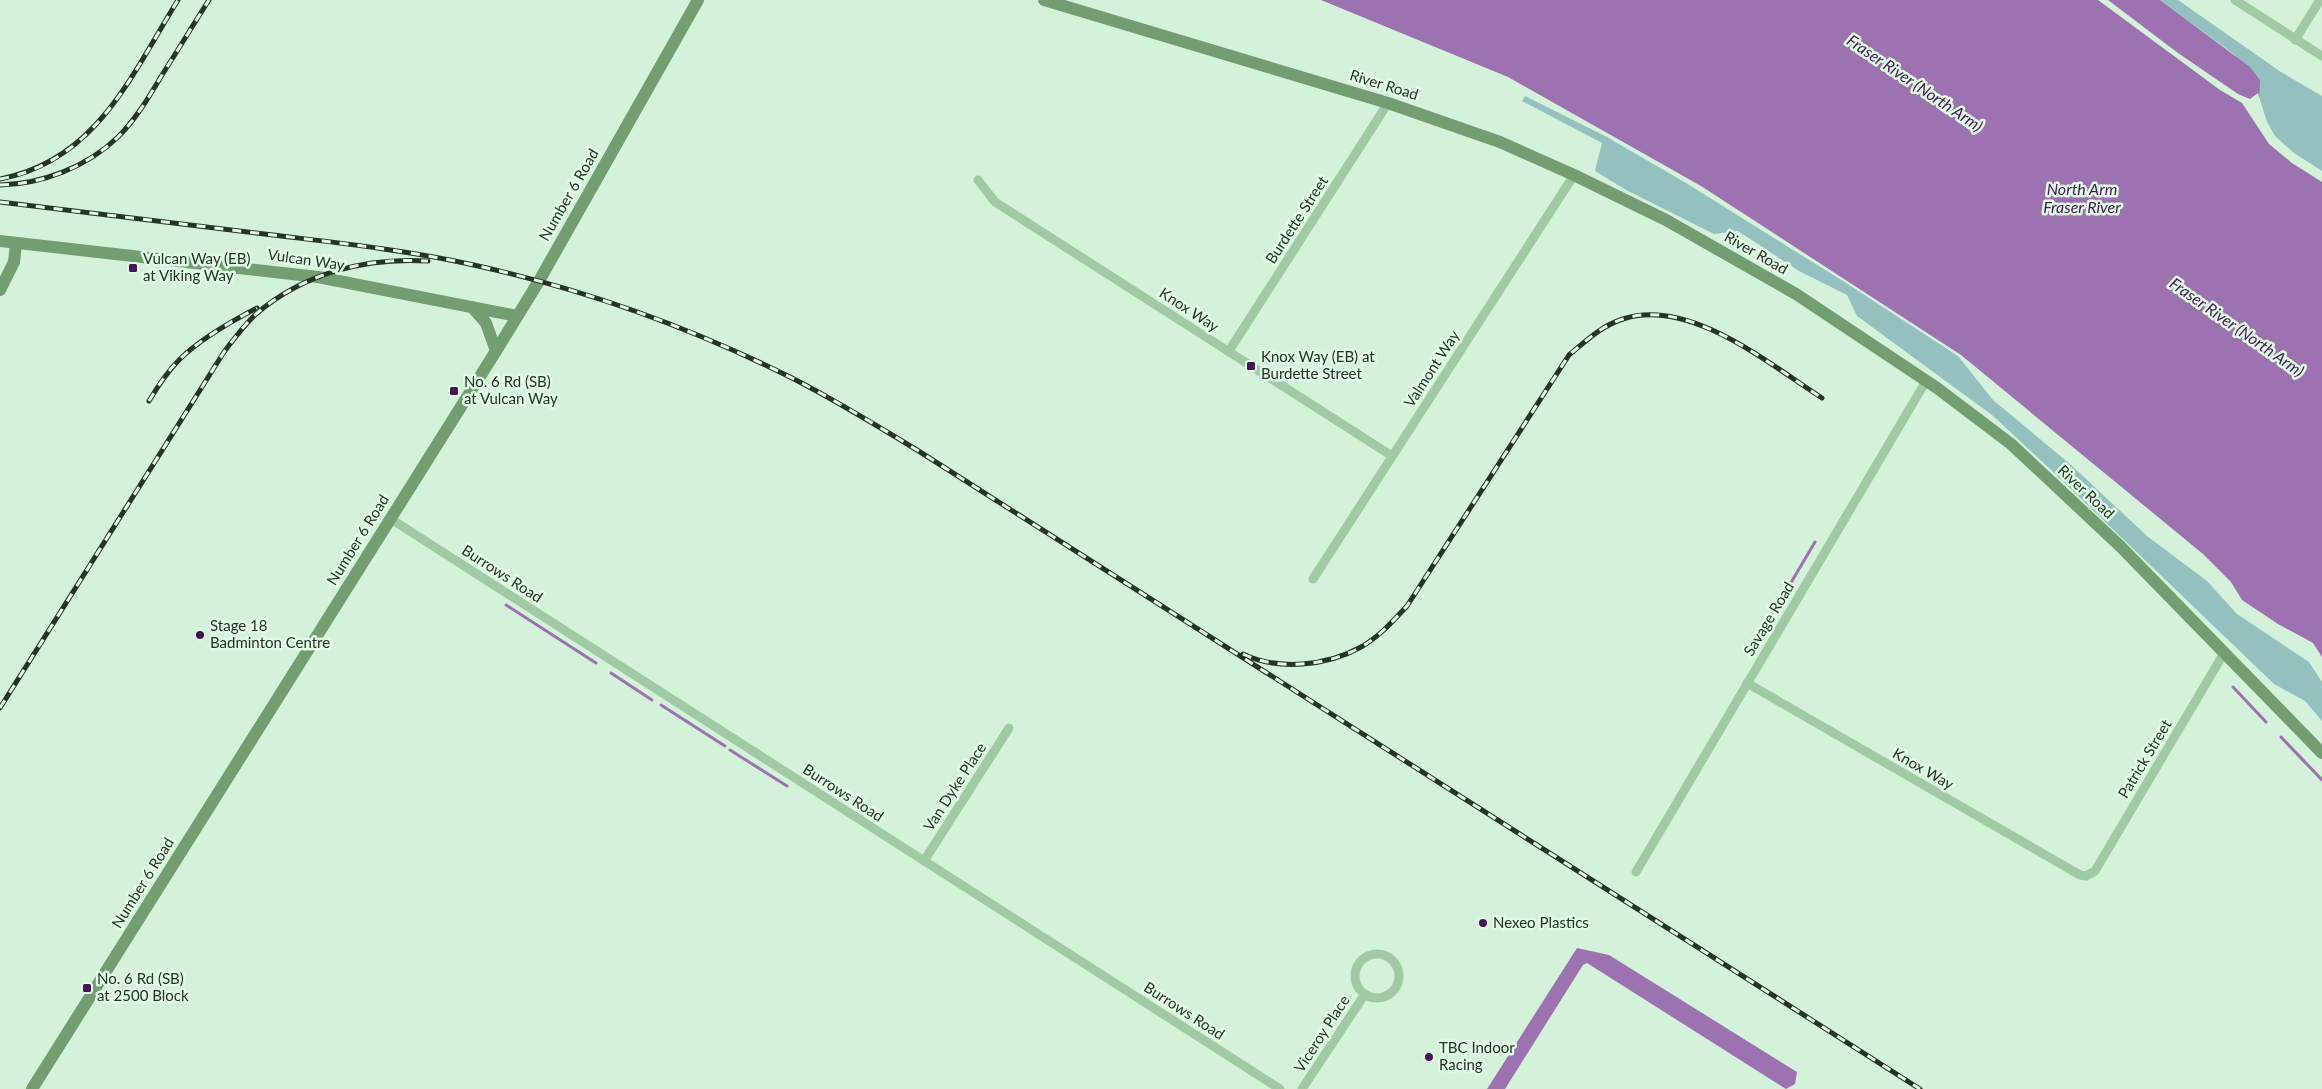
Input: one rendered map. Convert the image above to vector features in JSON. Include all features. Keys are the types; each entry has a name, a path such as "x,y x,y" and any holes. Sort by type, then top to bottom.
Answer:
{"street":[{"name":"Number 6 Road","path":"32,1089 496,351 698,0"},
{"name":"River Road","path":"1044,0 1388,103 1500,142 1574,175 1666,220 1796,294 1926,381 1996,432 2067,495 2322,753"},
{"path":"2235,0 2322,56"},
{"path":"2295,40 2320,0"},
{"name":"Burdette Street","path":"1229,351 1388,103"},
{"name":"Valmont Way","path":"1313,579 1574,175"},
{"name":"Knox Way","path":"978,180 995,202 1392,456"},
{"name":"Vulcan Way","path":"0,241 318,276 517,316"},
{"path":"0,290 14,262 16,244"},
{"path":"472,307 486,322 496,351"},
{"name":"Savage Road","path":"1636,872 1926,381"},
{"name":"Burrows Road","path":"391,518 1280,1089"},
{"name":"Patrick Street","path":"2086,876 2095,870 2224,653"},
{"name":"Knox Way","path":"1747,683 2080,875 2086,876"},
{"name":"Van Dyke Place","path":"924,861 1009,728"},
{"name":"Viceroy Place","path":"1374,954 1389,957 1397,968 1398,981 1395,988 1385,996 1378,998 1365,994 1356,982 1355,975 1360,961 1374,954"},
{"name":"Viceroy Place","path":"1302,1089 1365,994"}],"shaded area":[{"path":"2160,0 2178,0 2281,72 2322,96 2322,173 2273,138 2235,55"},
{"path":"1525,96 1607,137 1686,183 1843,281 1958,356 1993,400 2070,464 2147,536 2207,581 2237,614 2309,662 2322,682 2322,721 2305,701 2274,684 1992,415 1857,316 1847,295 1799,271 1738,231 1714,234 1626,190 1595,171 1602,143 1522,101"}],"water":[{"name":"North Arm Fraser River","path":"1321,0 2160,0 2250,67 2260,80 2259,107 2273,138 2322,173 2322,657 2313,643 2278,624 2242,600 2231,582 2203,554 1961,355 1701,186 1508,77"},
{"path":"1577,948 1609,955 1797,1072 1795,1084 1786,1089 1587,963 1583,965 1505,1089 1487,1089"}],"pier":[{"path":"2098,0 2108,0 2178,53 2238,94 2250,99 2258,93 2267,122 2275,136 2294,153 2322,171 2322,182 2292,163 2269,144 2242,103 2220,90"}],"waterway":[{"path":"1763,630 1815,542"},
{"path":"506,605 596,663"},
{"path":"611,673 652,700"},
{"path":"2233,687 2266,722"},
{"path":"661,705 725,746"},
{"path":"2281,737 2322,780"},
{"path":"730,750 787,786"}],"railway":[{"path":"0,179 33,169 62,154 86,134 107,111 126,85 178,0"},
{"path":"0,185 32,181 63,172 106,148 131,123 142,108 209,0"},
{"path":"0,202 372,247 469,264 594,297 675,326 753,359 824,395 917,450 1920,1089"},
{"path":"0,708 224,352 252,318 275,300 315,278 359,265 405,260 428,261"},
{"path":"149,401 167,374 196,345 216,331 257,308"},
{"path":"1243,654 1271,663 1302,664 1318,662 1348,653 1368,643 1380,634 1407,606 1569,355 1594,334 1615,322 1648,315 1674,317 1701,325 1753,352 1822,398"}],"place":[{"name":"Vulcan Way (EB) at Viking Way","path":"133,268"},
{"name":"Knox Way (EB) at Burdette Street","path":"1251,366"},
{"name":"No. 6 Rd (SB) at Vulcan Way","path":"454,391"},
{"name":"Stage 18 Badminton Centre","path":"200,635"},
{"name":"Nexeo Plastics","path":"1483,923"},
{"name":"No. 6 Rd (SB) at 2500 Block","path":"87,988"},
{"name":"TBC Indoor Racing","path":"1429,1057"}],"water label":[{"name":"Fraser River (North Arm)","path":"1915,83"},
{"name":"Fraser River (North Arm)","path":"2237,327"}]}
